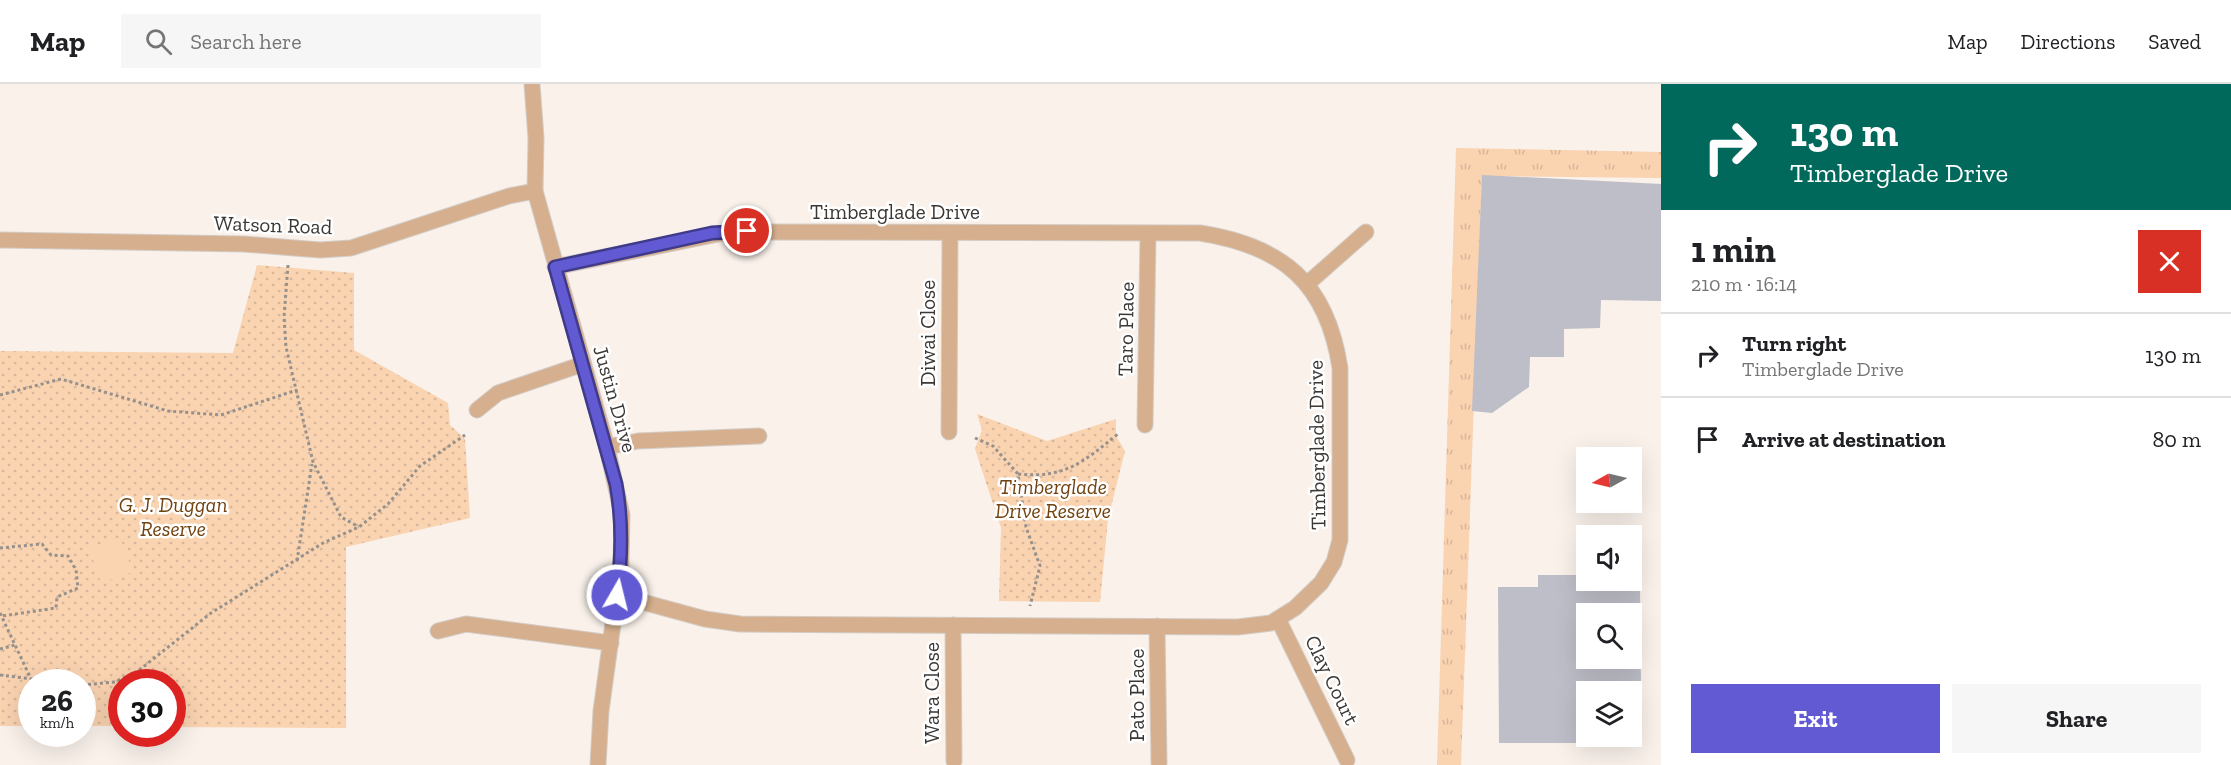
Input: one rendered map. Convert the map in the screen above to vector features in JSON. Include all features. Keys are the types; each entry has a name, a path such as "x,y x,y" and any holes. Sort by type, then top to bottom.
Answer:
{"street":[{"name":"Justin Drive","path":"532,84 536,138 535,191 607,447 622,515 621,565 600,719 598,765"},
{"name":"Watson Road","path":"0,240 244,243 320,250 351,248 509,196 535,191"},
{"name":"Timberglade Drive","path":"555,267 728,231 1200,233 1251,244 1271,254 1307,284 1325,314 1340,368 1340,540 1334,562 1321,583 1308,597 1278,619 1260,626 725,623 617,595"},
{"path":"1307,284 1366,232"},
{"name":"Diwai Close","path":"949,432 950,233"},
{"name":"Taro Place","path":"1145,425 1148,234"},
{"path":"477,410 498,393 583,364"},
{"path":"607,447 638,441 759,436"},
{"name":"Clay Court","path":"1278,619 1347,760"},
{"path":"438,632 466,624 610,643"},
{"name":"Wara Close","path":"953,625 954,761"},
{"name":"Pato Place","path":"1157,626 1159,763"}],"path":[{"path":"288,265 284,317 286,347 313,462 341,517 359,527"},
{"path":"0,396 61,379 168,411 221,415 297,390"},
{"path":"1018,474 1041,476 1081,464 1119,434"},
{"path":"96,684 116,682 138,671 211,613 297,561 322,543 359,527 388,504 420,466 465,435"},
{"path":"975,438 993,446 1018,474 1026,527 1040,566 1030,606"},
{"path":"297,561 313,462"},
{"path":"0,548 42,544 51,555 68,556 76,570 78,588 57,597 56,608 1,614 26,669"},
{"path":"0,649 15,645"},
{"path":"0,675 18,677"}],"green space":[{"path":"1456,148 1661,152 1661,178 1482,176 1461,765 1437,765"},
{"name":"G. J. Duggan Reserve","path":"257,265 354,273 354,350 448,403 450,425 465,439 470,518 346,547 346,728 186,727 186,669 108,669 108,726 96,726 96,669 18,669 18,726 0,726 0,351 233,353"},
{"name":"Timberglade Drive Reserve","path":"977,414 1047,441 1116,419 1116,436 1125,451 1108,519 1100,602 999,601 1001,528 975,449 982,430"},
{"path":"120,537 133,572 101,583 89,549"}],"building":[{"path":"1482,175 1661,184 1661,301 1601,300 1600,328 1564,329 1564,357 1530,357 1529,387 1492,413 1472,411"},
{"path":"1538,575 1576,575 1576,591 1640,591 1640,603 1576,603 1576,669 1641,669 1641,681 1576,681 1576,743 1499,743 1498,587 1538,587"}],"route":[{"path":"617,595 621,565 622,515 607,447 555,267 712,233 747,231"}]}
